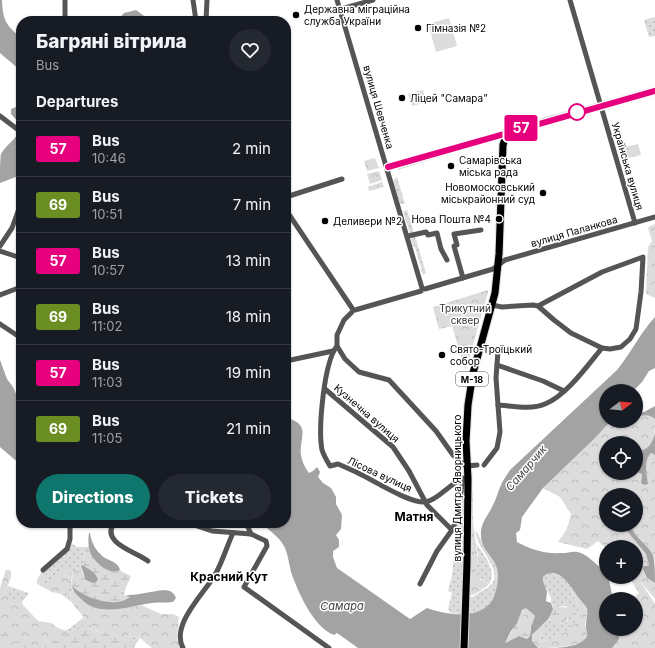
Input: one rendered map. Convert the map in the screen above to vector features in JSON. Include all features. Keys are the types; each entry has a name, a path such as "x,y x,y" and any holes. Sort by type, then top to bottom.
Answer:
{"highway":[{"path":"508,132 655,91"},
{"name":"вулиця Дмитра Яворницького","path":"464,648 466,584 466,441 468,405 473,373 492,306 497,282 503,146 508,132"}],"street":[{"path":"65,0 65,16"},
{"path":"193,0 195,16"},
{"path":"206,16 207,0"},
{"name":"вулиця Шевченка","path":"338,0 423,289"},
{"path":"341,9 373,0"},
{"name":"Українська вулиця","path":"570,0 635,223"},
{"path":"0,116 16,128"},
{"path":"388,167 508,132"},
{"path":"291,195 342,179"},
{"path":"1,242 12,228 16,217"},
{"path":"291,217 353,310 344,320 337,335 337,346 344,359 359,372 389,380 436,431 453,455 460,462 467,466 477,465"},
{"name":"вулиця Паланкова","path":"353,310 493,270 498,264 505,260 655,217"},
{"path":"463,278 454,246 457,245 454,234 482,230"},
{"path":"408,236 426,232 428,235 437,233 447,260"},
{"path":"0,251 16,256"},
{"path":"492,306 538,306 571,333 602,348 610,349 621,347 630,339 636,329 641,292 643,257 602,272 538,306"},
{"path":"0,295 16,289"},
{"path":"0,324 16,335"},
{"path":"325,389 330,360 333,351 337,346"},
{"path":"480,347 498,351 496,378 500,432 497,448 484,465"},
{"path":"498,405 525,407 544,405 564,391 602,348"},
{"path":"291,360 333,351"},
{"path":"497,365 543,381 564,391"},
{"name":"Лісова вулиця","path":"325,389 321,415 322,449 330,466 338,464 357,472 397,494 426,502"},
{"name":"Кузнечна вулиця","path":"325,389 394,447 432,511 452,530"},
{"path":"426,502 466,479"},
{"path":"420,584 437,550 452,530 457,519 466,479"},
{"path":"42,570 67,548 70,539 70,528"},
{"path":"112,528 111,534 118,545 142,556 148,561"},
{"path":"203,528 212,531 251,534 266,541 267,546 244,587 329,648"},
{"path":"248,528 251,534"},
{"path":"183,648 180,640 182,626 200,594 207,587 216,573 233,533"}],"green space":[{"path":"655,17 655,36 649,37 644,20"},
{"path":"449,18 457,46 436,52 428,24"},
{"path":"423,90 427,102 412,106 408,94"},
{"path":"638,144 641,155 628,158 625,147"},
{"path":"442,153 443,156 398,170 397,166"},
{"path":"375,158 379,168 367,171 364,161"},
{"path":"379,171 382,180 370,184 367,174"},
{"path":"397,177 405,204 400,204 393,181"},
{"path":"382,182 384,187 369,191 368,187"},
{"path":"407,210 414,233 410,234 403,211"},
{"path":"655,224 655,298 646,294 648,247 652,241 648,228"},
{"path":"415,236 426,273 423,275 415,247 413,246 411,239"},
{"name":"Трикутний сквер","path":"488,290 465,369 452,326 439,329 433,307"},
{"path":"643,415 651,416 655,419 653,440 647,448 643,450 643,436 599,436 599,480 641,481 647,478 647,458 651,453 655,455 655,560 651,551 643,542 643,540 641,540 634,532 643,532 643,488 599,488 599,532 628,532 634,540 599,540 599,542 598,541 587,549 558,542 567,529 571,514 560,497 543,488 604,428 643,428"},
{"path":"471,483 473,495 473,522 478,560 476,569 481,580 489,584 474,595 469,596"},
{"path":"465,487 462,614 451,613 448,609 452,593 448,591 452,576 455,541 462,493"},
{"path":"475,529 496,564 498,583 493,598 483,610 468,615 469,598 490,586 494,580 493,568 477,540"},
{"path":"71,543 77,547 89,547 84,554 83,565 76,570 72,576 73,591 71,592 70,596 71,602 61,594 67,587 70,574 54,579 47,584 42,582 42,579 46,574 44,571 60,559"},
{"path":"476,543 489,563 491,569 492,574 489,585 476,573 478,556"},
{"path":"90,544 103,556 98,563 100,565 108,570 120,570 131,576 124,592 125,596 130,597 124,601 100,601 84,595 72,586 73,574 81,566 83,574 96,582 98,580 94,574 83,565 84,554"},
{"path":"643,550 646,554 649,565 643,567"},
{"path":"65,565 70,569 69,587 61,594 52,592 37,584 38,577 44,571 47,573 42,579 42,582 47,584 52,581"},
{"path":"643,569 647,578 655,583 655,599 642,584"},
{"path":"6,570 11,571 11,577 5,593 12,596 12,599 17,600 23,605 38,621 51,623 58,628 70,632 55,641 47,643 44,646 45,648 0,648 0,588"},
{"path":"550,573 554,573 561,577 575,591 572,591 571,593 575,598 578,610 577,617 570,629 556,637 542,642 540,637 542,635 542,626 540,626 549,618 550,621 560,624 568,621 567,606 555,607 551,603 551,598 544,585 543,577"},
{"path":"633,584 642,584 655,604 655,648 612,648 618,636 643,636 643,592 638,592"},
{"path":"8,586 29,593 22,602 23,605 21,605 0,633 0,600 7,594 5,593"},
{"path":"73,591 85,603 132,607 141,605 161,614 173,614 179,617 177,639 180,648 152,648 140,638 98,632 86,622 73,604 70,596 71,592"},
{"path":"572,591 575,591 584,603 587,612 585,624 588,633 587,636 579,643 572,645 538,648 532,637 540,626 544,626 545,629 540,637 542,642 556,637 570,629 574,623 578,610 576,600 571,593"},
{"path":"552,605 555,607 572,608 573,612 565,622 553,624 549,618 553,609"},
{"path":"526,607 530,612 521,619 518,630 519,632 524,633 530,630 530,636 527,639 519,636 504,643 510,635 520,614"},
{"path":"530,612 535,616 530,630 524,633 519,633 518,627 522,617 526,613"},
{"path":"83,618 98,632 84,628 76,628 70,632 65,630 69,629"},
{"path":"82,626 98,632 125,635 131,639 132,642 130,648 45,648 44,646 47,643 57,640"},
{"path":"9,630 7,637 0,646 0,633"},
{"path":"125,635 140,638 134,647 135,648 130,648"},
{"path":"25,639 28,644 25,648 8,648 14,643"}],"water":[{"path":"0,0 2,0 4,18 16,33 16,67 0,53"},
{"path":"136,10 144,16 121,16 124,13"},
{"path":"16,107 16,120 11,114 11,109"},
{"path":"16,136 16,177 0,183 1,154"},
{"name":"Самара","path":"655,317 655,368 649,371 640,384 602,384 617,370 640,336"},
{"path":"0,360 7,379 16,394 16,461 0,447"},
{"name":"Самара","path":"599,387 599,428 604,428 543,488 522,517 520,530 516,533 517,542 528,547 550,553 578,552 588,557 599,567 599,584 610,584 612,592 599,592 599,636 619,636 619,639 612,648 556,648 575,645 585,639 587,635 587,609 568,582 553,573 543,577 547,592 546,601 551,603 553,609 549,618 532,635 532,641 538,648 358,648 337,633 334,635 319,625 302,599 291,572 283,544 267,528 291,528 291,419 297,422 302,428 301,455 306,469 309,473 317,467 320,472 318,477 323,483 331,488 336,497 336,504 342,515 341,529 336,535 339,540 339,547 333,551 333,557 337,568 410,619 427,608 457,614 477,612 486,607 492,600 496,590 498,576 497,568 483,545 481,531 483,523 492,507 500,487 510,470","holes":["526,608 535,616 531,627 530,636 527,639 519,636 505,643 517,623 522,610"]},
{"path":"655,406 655,419 650,416 643,416 644,412"},
{"path":"655,432 655,455 651,453 647,460 646,468 648,484 644,485 641,483 641,480 643,480 643,450 649,446 653,440"},
{"path":"628,532 634,532 641,540 634,540"},
{"path":"89,533 97,551 104,558 117,565 120,570 107,570 98,564 89,550"},
{"path":"643,542 653,555 655,565 655,583 647,578 643,569 643,567 649,565 646,554 643,550"},
{"path":"83,565 96,575 98,580 96,582 93,583 86,580 81,566"},
{"path":"72,586 92,598 108,602 124,600 130,597 125,596 129,595 163,590 171,592 176,598 173,602 115,609 96,608 88,605 81,599 75,593"}],"bus line":[{"name":"57","path":"388,167 495,135 655,91"}],"place":[{"name":"Державна міграційна служба України","path":"296,15"},
{"name":"Гімназія №2","path":"418,28"},
{"name":"Ліцей \"Самара\"","path":"402,98"},
{"name":"Самарівська міська рада","path":"451,166"},
{"name":"Новомосковський міськрайонний суд","path":"543,193"},
{"name":"Нова Пошта №4","path":"499,219"},
{"name":"Деливери №2","path":"325,221"},
{"name":"Свято-Троїцький собор","path":"442,355"}],"district":[{"name":"Матня","path":"414,516"},
{"name":"Красний Кут","path":"229,576"}],"water label":[{"name":"Самарчик","path":"526,468"}]}
